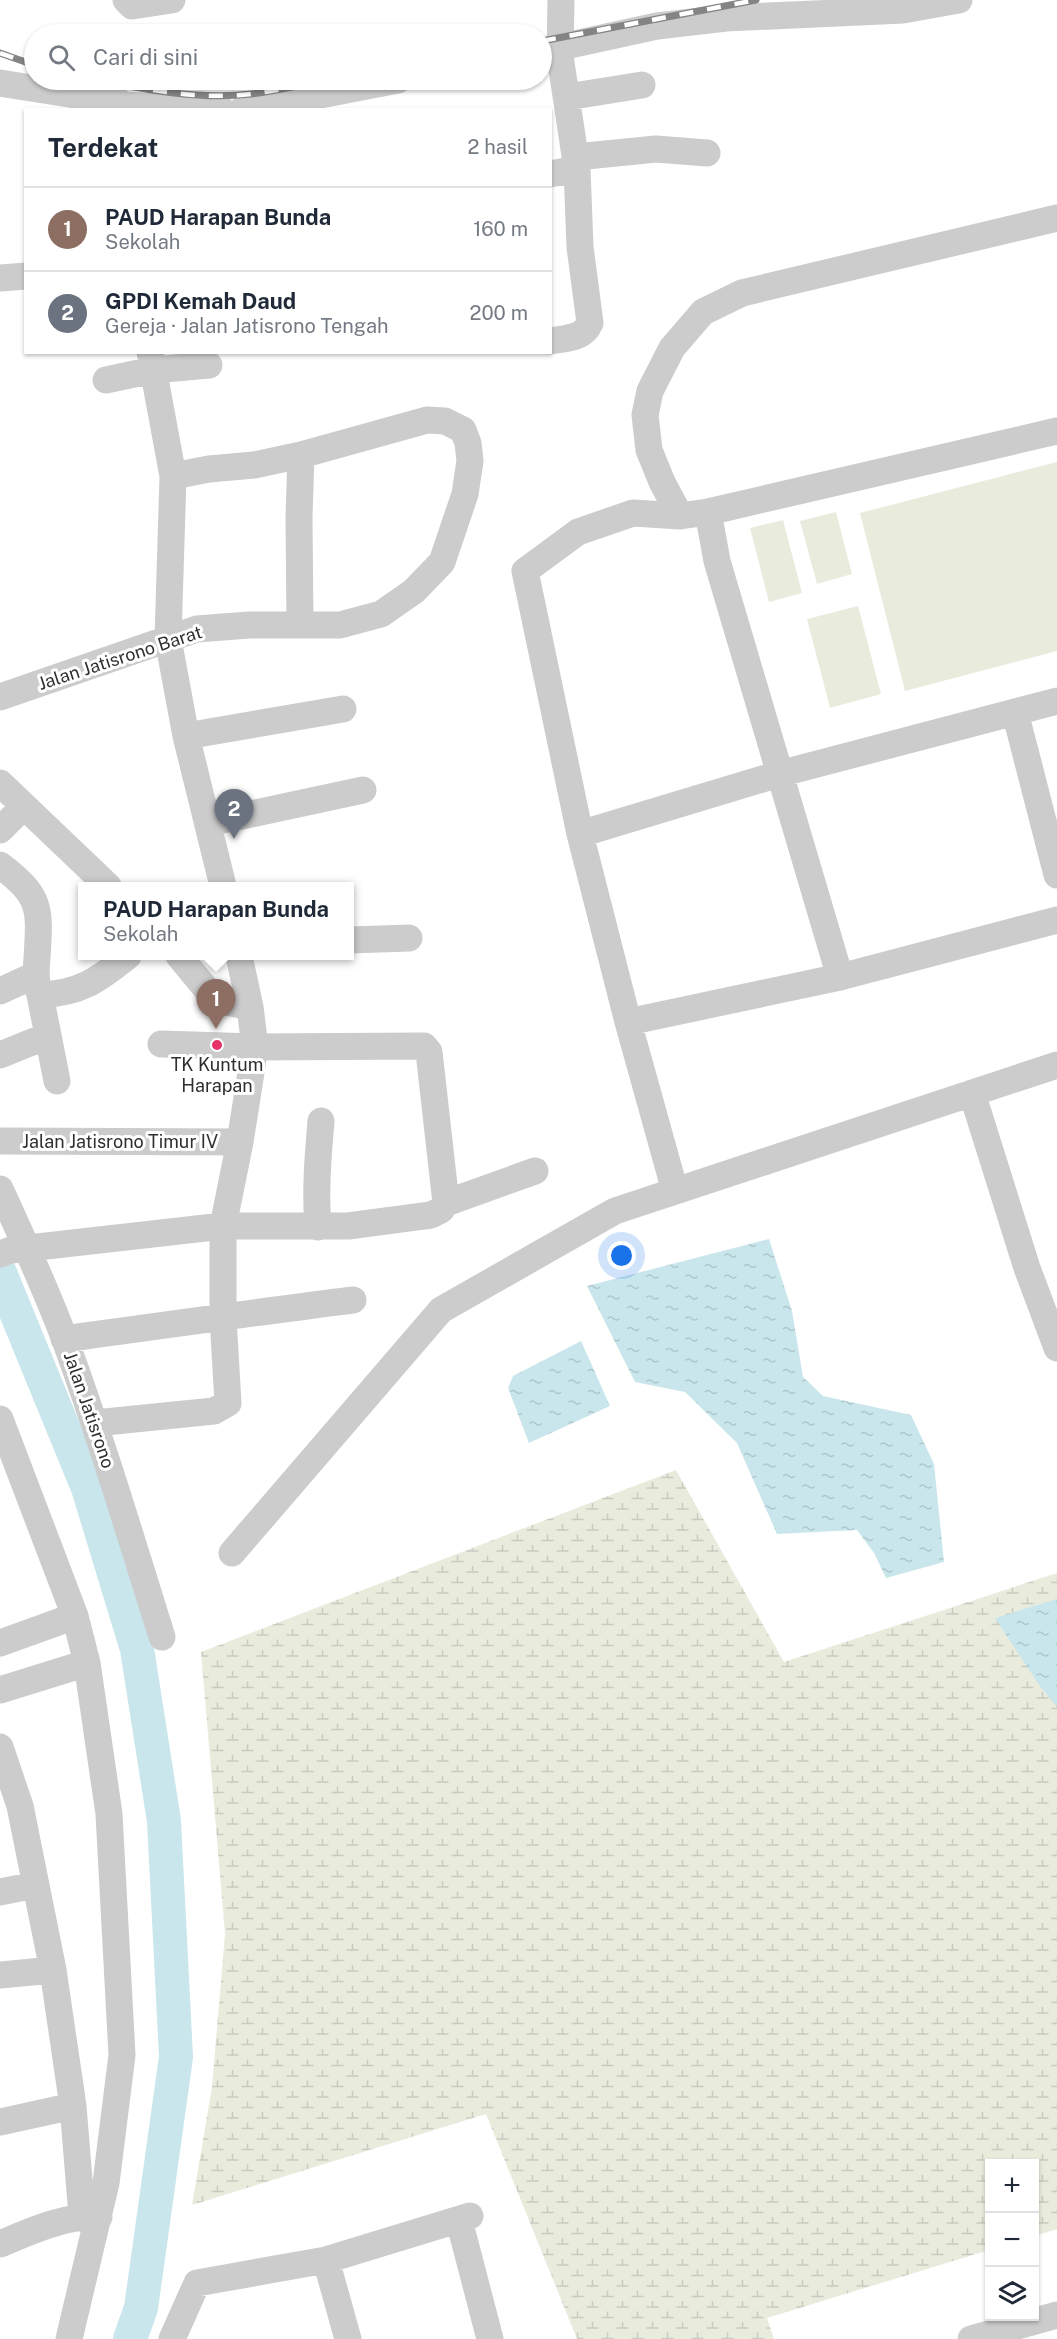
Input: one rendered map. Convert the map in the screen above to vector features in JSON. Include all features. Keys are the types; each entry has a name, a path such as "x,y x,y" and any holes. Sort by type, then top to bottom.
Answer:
{"street":[{"path":"126,0 132,6 172,0"},
{"path":"552,341 578,336 587,329 590,323 580,247 577,163 567,97 554,52 561,0"},
{"path":"554,52 657,26 726,18 903,10 959,0"},
{"path":"0,83 24,87"},
{"path":"567,97 642,85"},
{"path":"44,90 120,102 125,107 157,108"},
{"path":"252,108 346,90"},
{"path":"552,173 577,163 656,149 707,153"},
{"path":"680,516 662,482 649,450 645,415 650,391 672,348 703,312 742,293 1057,218"},
{"path":"0,278 24,276"},
{"path":"106,380 152,361 209,365"},
{"path":"152,361 173,476 168,639 186,736 222,882"},
{"name":"Jalan Jatisrono Barat","path":"0,697 197,629 249,625 339,625 381,614 414,591 442,562 465,494 470,461 468,442 463,430 445,421 427,420 301,455"},
{"path":"675,1191 628,1022 580,834 525,571 578,532 633,513 680,516 708,512 1057,431"},
{"path":"173,476 209,469 254,465 301,455 300,625"},
{"path":"708,512 717,561 840,977"},
{"path":"580,834 779,774 1057,701"},
{"path":"186,736 343,709"},
{"path":"1014,712 1057,875"},
{"path":"0,783 104,882"},
{"path":"209,823 363,790"},
{"path":"0,830 23,807"},
{"path":"0,865 22,882 38,910 38,985 57,1081"},
{"path":"628,1022 840,977 1057,920"},
{"path":"354,940 409,938"},
{"path":"0,991 38,985 66,992 98,980 123,960"},
{"path":"182,960 208,991 222,1000 250,1007"},
{"path":"95,1423 214,1411 228,1403 223,1318 224,1226 255,1047 250,1007 240,960"},
{"path":"0,1055 47,1036"},
{"path":"161,1044 255,1047 424,1046 429,1052 443,1206"},
{"path":"232,1553 441,1310 615,1211 1057,1065"},
{"path":"972,1093 1026,1268 1057,1348"},
{"path":"318,1227 316,1199 321,1121"},
{"name":"Jalan Jatisrono Timur IV","path":"0,1141 240,1142"},
{"path":"13,1251 224,1226 348,1226 431,1215 443,1206 535,1171"},
{"name":"Jalan Jatisrono","path":"0,1189 13,1251 64,1339 95,1423 162,1637"},
{"path":"64,1339 353,1300"},
{"path":"0,1419 75,1616 87,1663 109,1814 122,2055 106,2182 91,2216 69,2339"},
{"path":"0,1643 75,1616"},
{"path":"0,1690 87,1663"},
{"path":"0,1747 20,1806 53,1970 91,2216"},
{"path":"0,1892 35,1885"},
{"path":"0,1975 53,1970"},
{"path":"0,2122 73,2106"},
{"path":"0,2244 30,2231 91,2216"},
{"path":"172,2339 197,2283 326,2260 465,2218 490,2339"},
{"path":"326,2260 348,2339"},
{"path":"971,2339 1057,2315"}],"green space":[{"path":"1057,462 1057,651 905,691 860,513"},
{"path":"836,512 852,574 817,584 800,521"},
{"path":"783,520 802,593 769,602 750,528"},
{"path":"858,606 881,694 830,708 807,619"},
{"path":"676,1470 784,1662 1057,1573 1057,2229 1039,2235 1039,2159 985,2159 985,2251 767,2318 774,2339 577,2339 486,2114 192,2205 212,2087 225,1934 201,1652"}],"water":[{"path":"769,1239 792,1311 803,1377 823,1396 911,1415 934,1464 944,1562 886,1578 874,1553 857,1530 777,1534 737,1443 685,1392 635,1382 587,1286"},
{"path":"581,1341 610,1406 529,1443 508,1388 513,1376"},
{"path":"1057,1599 1057,1707 1039,1685 995,1618"}],"waterway":[{"path":"0,1273 88,1488 137,1649 164,1821 176,2057 141,2308 130,2339"}],"railway":[{"path":"552,39 756,0"},
{"path":"0,53 24,61"},
{"path":"155,90 213,96 277,90"}],"place":[{"name":"GPDI Kemah Daud","path":"234,839"},
{"name":"PAUD Harapan Bunda","path":"216,1029"},
{"name":"TK Kuntum Harapan","path":"217,1045"}]}
